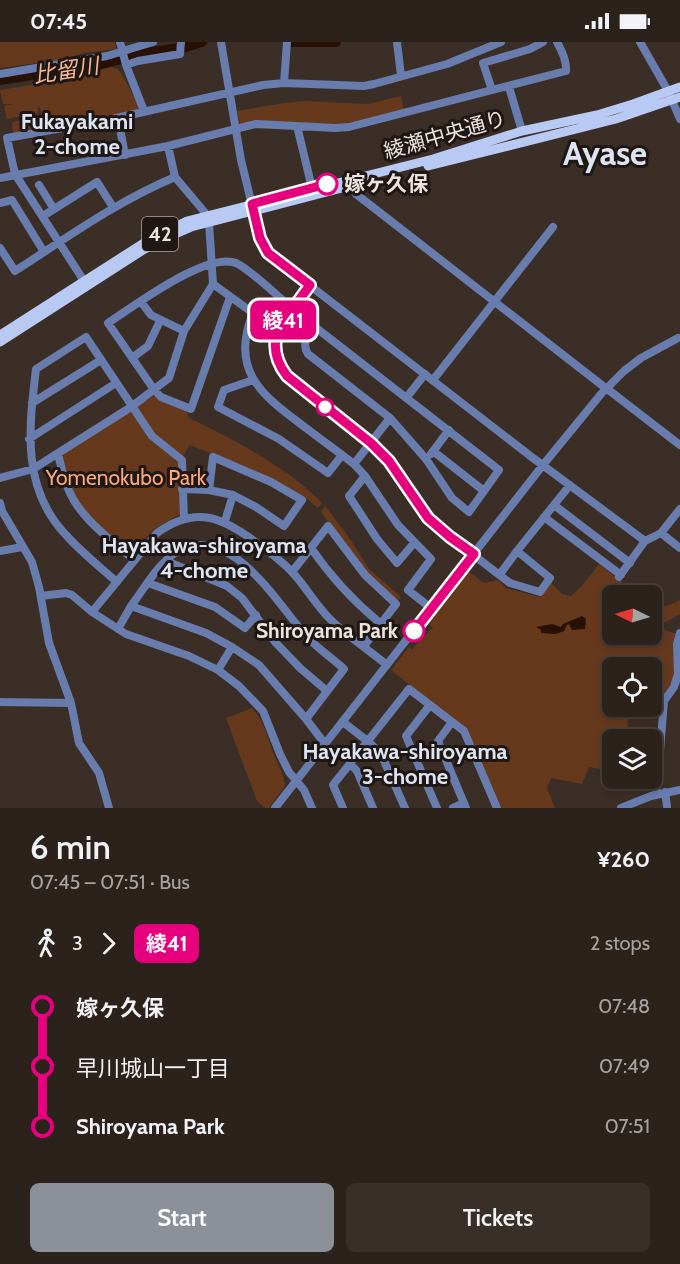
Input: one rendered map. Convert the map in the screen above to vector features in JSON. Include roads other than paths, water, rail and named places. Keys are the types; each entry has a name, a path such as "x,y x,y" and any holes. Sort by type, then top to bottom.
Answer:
{"main road":[{"name":"綾瀬中央通り","path":"0,342 147,241 188,221 208,219 616,119 673,96 680,87"},
{"name":"綾瀬中央通り","path":"253,207 312,188 433,159 522,132 673,96"},
{"name":"綾瀬中央通り","path":"0,335 78,287"}],"street":[{"path":"120,42 124,59 144,111"},
{"path":"124,59 153,42"},
{"path":"397,42 401,76"},
{"path":"78,287 43,216 15,174 7,138 118,118 263,85 284,83 364,86 447,64 501,42"},
{"path":"492,90 483,63 530,49 543,42"},
{"path":"0,178 126,155 256,124 349,127 566,71 562,51 557,42"},
{"path":"640,42 673,96 679,116"},
{"path":"221,43 235,129 260,238 268,253 645,541"},
{"path":"284,83 287,44"},
{"path":"0,74 91,60 138,61 180,54 181,46"},
{"path":"509,87 522,132"},
{"path":"118,118 126,155"},
{"path":"297,126 312,188"},
{"path":"0,478 33,469 132,407 169,378 184,331 213,284 208,219 175,177 168,146"},
{"path":"0,248 15,271 113,207 175,177"},
{"path":"43,216 97,182 113,207"},
{"path":"39,185 54,209"},
{"path":"350,185 356,194 680,445"},
{"path":"0,203 12,200 45,251"},
{"path":"433,380 553,227"},
{"path":"230,297 191,409 161,397 155,391 108,323 175,278 220,261 239,265 292,308"},
{"path":"213,284 253,313 248,325 246,355 253,380 268,400 354,464 365,476 398,525 431,559 408,590 432,609"},
{"path":"310,285 282,322 275,337 276,353 281,369 371,443 389,461 428,518 450,537 510,583 540,592 550,578 517,551"},
{"path":"141,302 151,315 184,331"},
{"path":"132,358 148,346 160,321"},
{"path":"315,327 499,470 469,512 452,498 426,459 390,418 308,354 305,349 306,338 315,327"},
{"path":"117,582 66,536 39,494 29,439 36,369 86,337 152,436 182,460 184,519"},
{"path":"275,808 605,387 638,354 657,344 679,338"},
{"path":"32,403 101,360"},
{"path":"407,397 425,374"},
{"path":"253,380 224,390 218,407 279,439 328,473 342,455"},
{"path":"29,439 116,383"},
{"path":"354,464 390,418"},
{"path":"426,459 449,430"},
{"path":"433,451 484,491"},
{"path":"58,454 64,480 74,501 89,520 134,560"},
{"path":"182,489 209,490 233,495 284,526 302,500 271,482 213,457 209,490"},
{"path":"365,476 349,496 377,540 397,563 414,543"},
{"path":"500,574 570,484"},
{"path":"225,521 233,495"},
{"path":"554,505 630,563"},
{"path":"1,508 32,562 41,596 49,643 71,703 79,743 99,773 109,808"},
{"path":"544,518 620,576 645,541 661,534 680,510"},
{"path":"92,612 157,533 184,519 204,517 225,521 279,560 292,572 328,617 387,665"},
{"path":"292,572 328,526 365,576 396,604 364,646"},
{"path":"661,534 680,548"},
{"path":"118,629 148,583 166,561 176,553 198,546 228,552 273,593 310,640 344,669 306,719"},
{"path":"0,551 22,547"},
{"path":"311,548 338,584 380,623"},
{"path":"166,561 227,586 242,598 276,643 327,691"},
{"path":"148,583 215,607 245,628 256,615"},
{"path":"41,596 66,593 72,595 118,629 143,641 189,656 218,670 239,686 263,711 289,772 304,790 312,808"},
{"path":"131,606 206,633 259,665 325,744"},
{"path":"662,729 664,700 674,687 678,674 677,644 680,633"},
{"path":"218,670 232,647"},
{"path":"343,808 333,785 409,689 464,731 497,808"},
{"path":"0,702 71,703"},
{"path":"430,705 406,736 437,808"},
{"path":"343,722 381,754 405,808"},
{"path":"452,722 438,741 465,806 453,808"},
{"path":"350,764 357,771 373,808"},
{"path":"661,789 667,805"},
{"path":"621,808 680,789"}],"waterway":[{"name":"比留川","path":"0,80 106,63 202,42"},
{"name":"比留川","path":"292,42 336,42"}],"place":[{"name":"嫁ヶ久保","path":"327,184"},
{"name":"Shiroyama Park","path":"414,631"}],"district":[{"name":"Fukayakami 2-chome","path":"77,134"},
{"name":"Ayase","path":"605,153"},
{"name":"Hayakawa-shiroyama 4-chome","path":"204,558"},
{"name":"Hayakawa-shiroyama 3-chome","path":"405,764"}],"park label":[{"name":"Yomenokubo Park","path":"126,478"}]}
